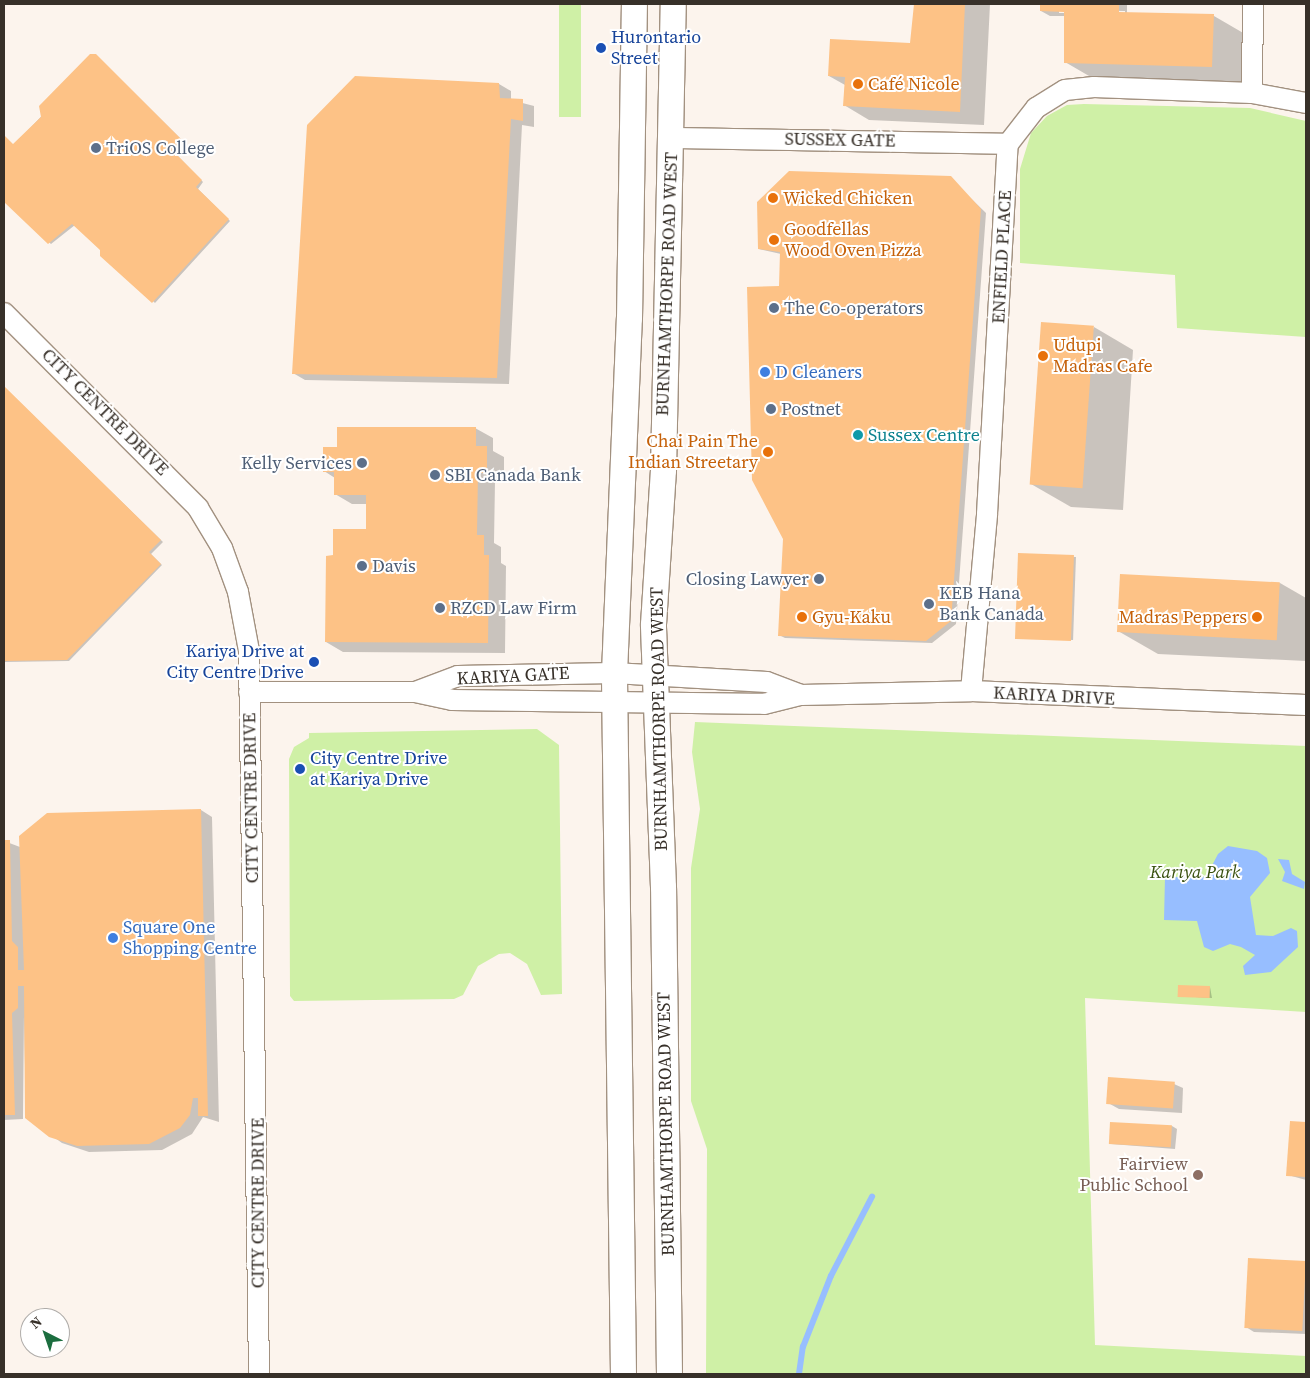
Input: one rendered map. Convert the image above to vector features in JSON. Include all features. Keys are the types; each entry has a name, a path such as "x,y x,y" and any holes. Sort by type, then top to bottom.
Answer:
{"main road":[{"name":"BURNHAMTHORPE ROAD WEST","path":"622,1374 614,673 629,318 634,4"},
{"name":"BURNHAMTHORPE ROAD WEST","path":"669,1374 656,674 653,624 672,138 673,4"}],"street":[{"path":"1252,93 1253,4"},
{"path":"1008,144 1036,108 1065,90 1094,87 1252,93 1306,103"},
{"name":"SUSSEX GATE","path":"672,138 1008,144"},
{"name":"ENFIELD PLACE","path":"971,691 987,514 1008,144"},
{"name":"CITY CENTRE DRIVE","path":"4,313 171,477 210,526 238,592 249,651 259,1374"},
{"name":"KARIYA DRIVE","path":"614,673 767,682 801,695"},
{"name":"KARIYA GATE","path":"415,692 458,676 614,673"},
{"name":"KARIYA DRIVE","path":"615,702 764,704 801,695 971,691 1306,705"},
{"name":"KARIYA GATE","path":"249,692 415,692 452,700 615,702"}],"green space":[{"path":"559,4 581,4 581,117 559,117"},
{"path":"1067,105 1250,108 1306,121 1306,337 1177,328 1175,275 1020,263 1020,169 1031,133 1047,116"},
{"name":"Kariya Park","path":"695,722 1306,746 1306,1012 1085,998 1095,1345 1306,1356 1306,1374 706,1374 707,1149 691,1101 691,868 700,809 692,752"},
{"path":"537,729 559,745 562,994 541,995 527,964 510,953 499,954 478,966 463,995 454,999 294,1001 290,996 289,759 294,747 309,738 309,733"}],"water":[{"path":"1228,846 1257,851 1267,858 1270,873 1250,897 1256,935 1273,936 1291,928 1297,931 1298,947 1271,972 1245,975 1243,966 1255,955 1241,947 1230,944 1213,951 1204,947 1197,921 1164,920 1165,877 1206,877 1218,854"},
{"path":"1278,859 1289,860 1292,874 1305,882 1304,889 1282,881 1285,872"}],"building":[{"path":"914,4 965,4 960,112 843,106 845,77 828,76 830,39 910,43"},
{"path":"1040,4 1119,4 1119,12 1214,14 1212,67 1064,63 1064,12 1040,11"},
{"path":"90,54 96,54 181,139 174,152 202,180 196,187 229,219 152,303 100,256 100,250 72,224 48,244 4,202 4,135 13,144 41,117 39,106"},
{"path":"355,76 499,83 500,98 523,99 523,121 511,119 497,378 292,374 307,125"},
{"name":"Sussex Centre","path":"789,171 951,176 981,209 951,621 926,641 778,636 783,539 752,480 747,287 779,286 780,252 758,249 757,202"},
{"path":"1041,322 1094,326 1083,488 1030,485"},
{"path":"4,386 161,540 149,552 161,564 67,660 4,661"},
{"path":"337,427 476,427 476,446 487,446 487,473 478,473 477,535 484,535 484,555 489,555 488,643 325,642 326,556 333,555 333,529 366,529 366,495 334,495 334,472 323,472 323,447 337,447"},
{"path":"1018,553 1074,555 1071,641 1015,639"},
{"path":"1120,574 1280,582 1277,640 1117,632"},
{"path":"201,809 208,1116 198,1116 198,1098 193,1098 190,1115 180,1128 149,1144 77,1146 49,1137 25,1118 24,986 18,986 18,1008 12,1013 15,1115 4,1115 4,840 10,840 12,941 18,947 18,970 24,970 19,836 47,813"},
{"path":"1178,985 1210,986 1210,998 1178,997"},
{"path":"1108,1077 1175,1082 1173,1109 1106,1104"},
{"path":"1290,1121 1306,1122 1306,1177 1286,1176"},
{"path":"1110,1122 1172,1125 1171,1147 1109,1144"},
{"path":"1248,1258 1306,1261 1302,1331 1244,1328"}],"waterway":[{"path":"799,1374 803,1347 831,1276 872,1197"}],"place":[{"name":"Hurontario Street","path":"601,48"},
{"name":"Café Nicole","path":"858,84"},
{"name":"TriOS College","path":"96,148"},
{"name":"Wicked Chicken","path":"773,198"},
{"name":"Goodfellas Wood Oven Pizza","path":"774,240"},
{"name":"The Co-operators","path":"774,308"},
{"name":"Udupi Madras Cafe","path":"1043,356"},
{"name":"D Cleaners","path":"765,372"},
{"name":"Postnet","path":"771,409"},
{"name":"Sussex Centre","path":"858,435"},
{"name":"Chai Pain The Indian Streetary","path":"768,452"},
{"name":"Kelly Services","path":"362,463"},
{"name":"SBI Canada Bank","path":"435,475"},
{"name":"Davis","path":"362,566"},
{"name":"Closing Lawyer","path":"819,579"},
{"name":"KEB Hana Bank Canada","path":"929,604"},
{"name":"RZCD Law Firm","path":"440,608"},
{"name":"Gyu-Kaku","path":"802,617"},
{"name":"Madras Peppers","path":"1257,617"},
{"name":"Kariya Drive at City Centre Drive","path":"314,662"},
{"name":"City Centre Drive at Kariya Drive","path":"300,769"},
{"name":"Square One Shopping Centre","path":"113,938"},
{"name":"Fairview Public School","path":"1198,1175"}]}
